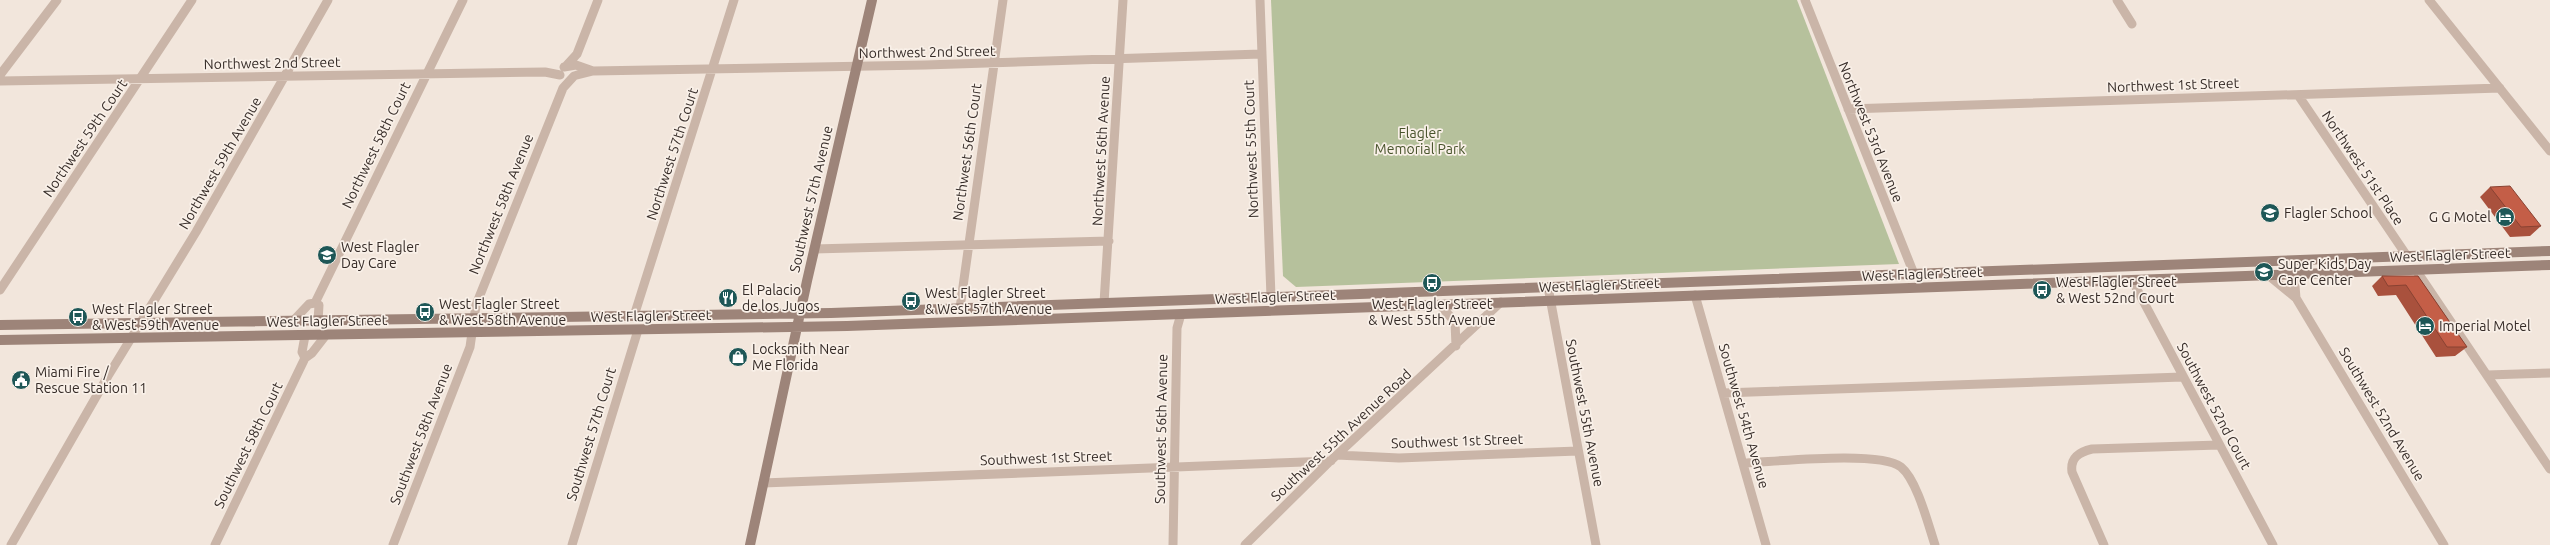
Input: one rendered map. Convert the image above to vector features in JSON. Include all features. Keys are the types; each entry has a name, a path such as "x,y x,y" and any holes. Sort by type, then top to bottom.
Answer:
{"main road":[{"name":"Southwest 57th Avenue","path":"750,545 814,249 872,0"},
{"name":"West Flagler Street","path":"0,325 801,313 1766,280 2550,251"},
{"path":"2379,271 2407,256"},
{"path":"2132,280 2148,271 2172,264"},
{"name":"West Flagler Street","path":"0,340 798,327 2550,265"},
{"path":"1920,288 1929,279 1945,273"},
{"path":"1880,289 1914,274"},
{"path":"1766,280 1770,293"},
{"path":"1501,302 1510,295 1524,288"},
{"path":"1181,314 1193,306 1211,299"},
{"path":"1072,318 1104,303"}],"street":[{"path":"0,75 57,0"},
{"name":"Northwest 59th Court","path":"0,290 192,0"},
{"name":"Northwest 59th Avenue","path":"11,545 131,338 196,232 328,0"},
{"name":"Northwest 58th Court","path":"293,321 309,304 314,303 463,0"},
{"path":"563,88 562,71 577,54 598,0"},
{"name":"Northwest 57th Court","path":"634,316 734,0"},
{"name":"Northwest 56th Court","path":"960,308 1003,0"},
{"name":"Northwest 56th Avenue","path":"1104,303 1123,0"},
{"name":"Northwest 55th Court","path":"1260,0 1271,297"},
{"name":"Northwest 53rd Avenue","path":"1805,0 1914,274"},
{"path":"2117,0 2132,24"},
{"path":"2429,0 2550,152"},
{"path":"577,54 577,71"},
{"name":"Northwest 2nd Street","path":"0,81 857,66 1261,54"},
{"name":"Northwest 2nd Street","path":"562,71 577,71"},
{"name":"Northwest 58th Avenue","path":"472,333 476,305 563,88 577,71"},
{"name":"Northwest 1st Street","path":"1848,109 2500,88"},
{"name":"Northwest 51st Place","path":"2298,95 2407,256"},
{"path":"814,249 1108,241"},
{"path":"2416,270 2550,469"},
{"name":"Southwest 52nd Avenue","path":"2294,274 2296,298"},
{"name":"Southwest 52nd Avenue","path":"2268,275 2296,298 2444,545"},
{"name":"Southwest 52nd Court","path":"2132,280 2272,545"},
{"name":"Southwest 55th Avenue","path":"1548,287 1596,545"},
{"name":"Southwest 54th Avenue","path":"1695,295 1766,545"},
{"name":"Southwest 55th Avenue Road","path":"1245,545 1334,458 1456,346 1501,302"},
{"path":"314,303 319,305 318,321"},
{"path":"1440,305 1455,322 1456,346"},
{"name":"Southwest 56th Avenue","path":"1173,545 1177,328 1181,314"},
{"name":"Southwest 57th Court","path":"572,545 638,330"},
{"name":"Southwest 58th Avenue","path":"393,545 470,347 472,333"},
{"name":"Southwest 58th Court","path":"215,545 305,358 312,353 326,335"},
{"name":"Southwest 58th Court","path":"305,336 302,352 305,358"},
{"path":"2487,375 2550,373"},
{"path":"1723,393 2182,377"},
{"path":"2104,545 2074,478 2071,466 2073,458 2081,452 2092,449 2219,445"},
{"name":"Southwest 1st Street","path":"763,483 1334,458 1405,458 1578,451"},
{"path":"1743,463 1867,458 1895,463 1906,472 1912,482 1935,545"}],"green space":[{"name":"Flagler Memorial Park","path":"1271,0 1797,0 1899,264 1296,287 1283,276"}],"building":[{"path":"2510,186 2541,226 2521,227 2490,187"},
{"path":"2382,276 2418,276 2467,347 2447,347 2406,285 2388,286"}],"place":[{"name":"Flagler School","path":"2270,213"},
{"name":"G G Motel","path":"2505,217"},
{"name":"West Flagler Day Care","path":"327,255"},
{"name":"Super Kids Day Care Center","path":"2264,272"},
{"name":"West Flagler Street & West 55th Avenue","path":"1432,283"},
{"name":"West Flagler Street & West 52nd Court","path":"2042,290"},
{"name":"El Palacio de los Jugos","path":"728,298"},
{"name":"West Flagler Street & West 57th Avenue","path":"911,301"},
{"name":"West Flagler Street & West 58th Avenue","path":"425,312"},
{"name":"West Flagler Street & West 59th Avenue","path":"78,317"},
{"name":"Imperial Motel","path":"2425,326"},
{"name":"Locksmith Near Me Florida","path":"738,357"},
{"name":"Miami Fire / Rescue Station 11","path":"21,380"}]}
